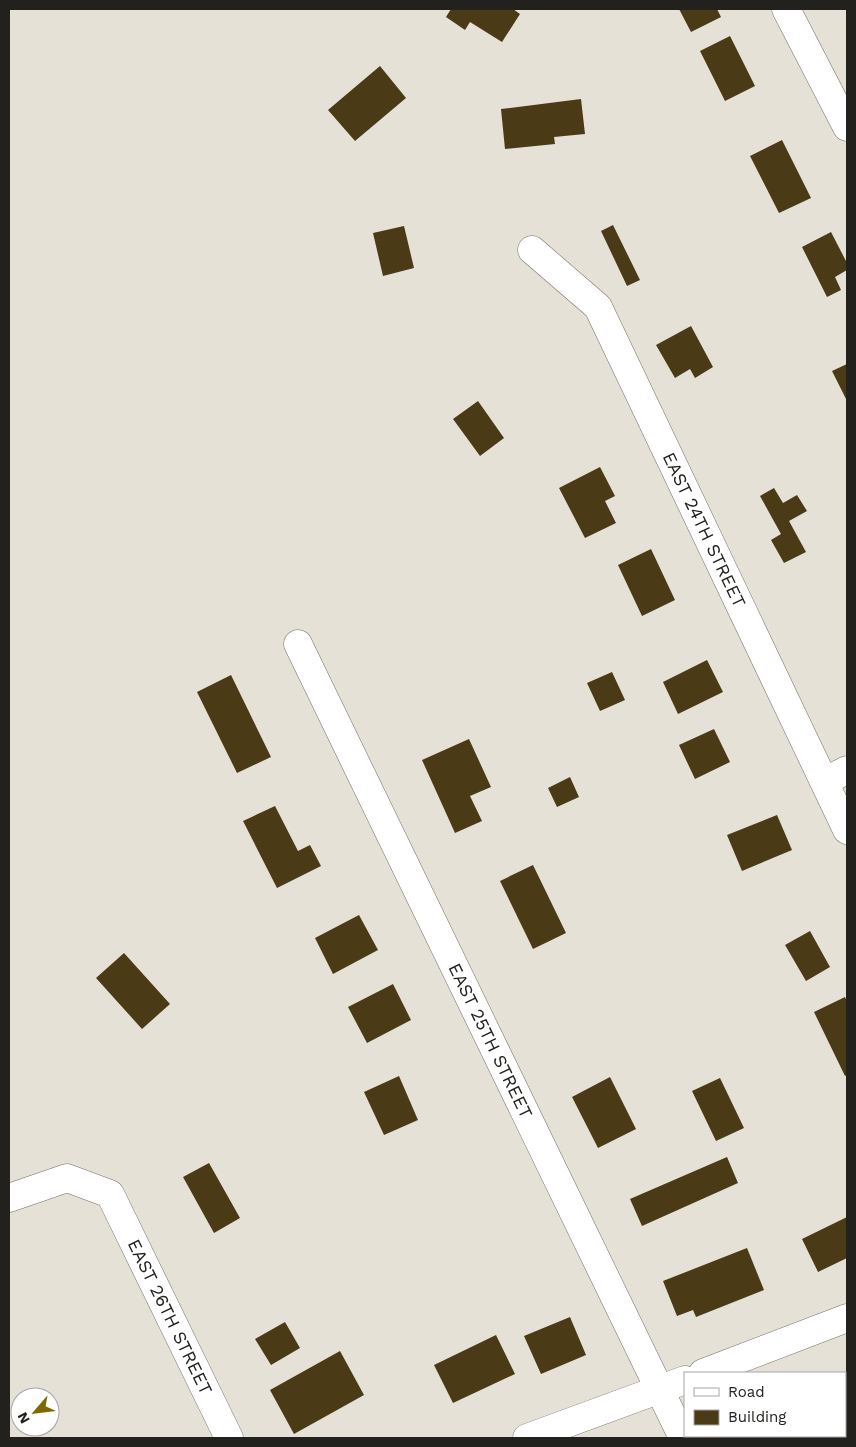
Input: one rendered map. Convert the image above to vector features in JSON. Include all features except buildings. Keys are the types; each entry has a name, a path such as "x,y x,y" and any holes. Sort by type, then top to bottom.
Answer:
{"street":[{"path":"786,9 847,127"},
{"name":"EAST 24TH STREET","path":"532,250 598,307 836,776 847,830"},
{"name":"EAST 25TH STREET","path":"298,644 683,1438"},
{"name":"EAST 26TH STREET","path":"9,1198 66,1178 110,1194 229,1438"},
{"path":"706,1372 847,1318"},
{"path":"527,1438 684,1380"}]}
